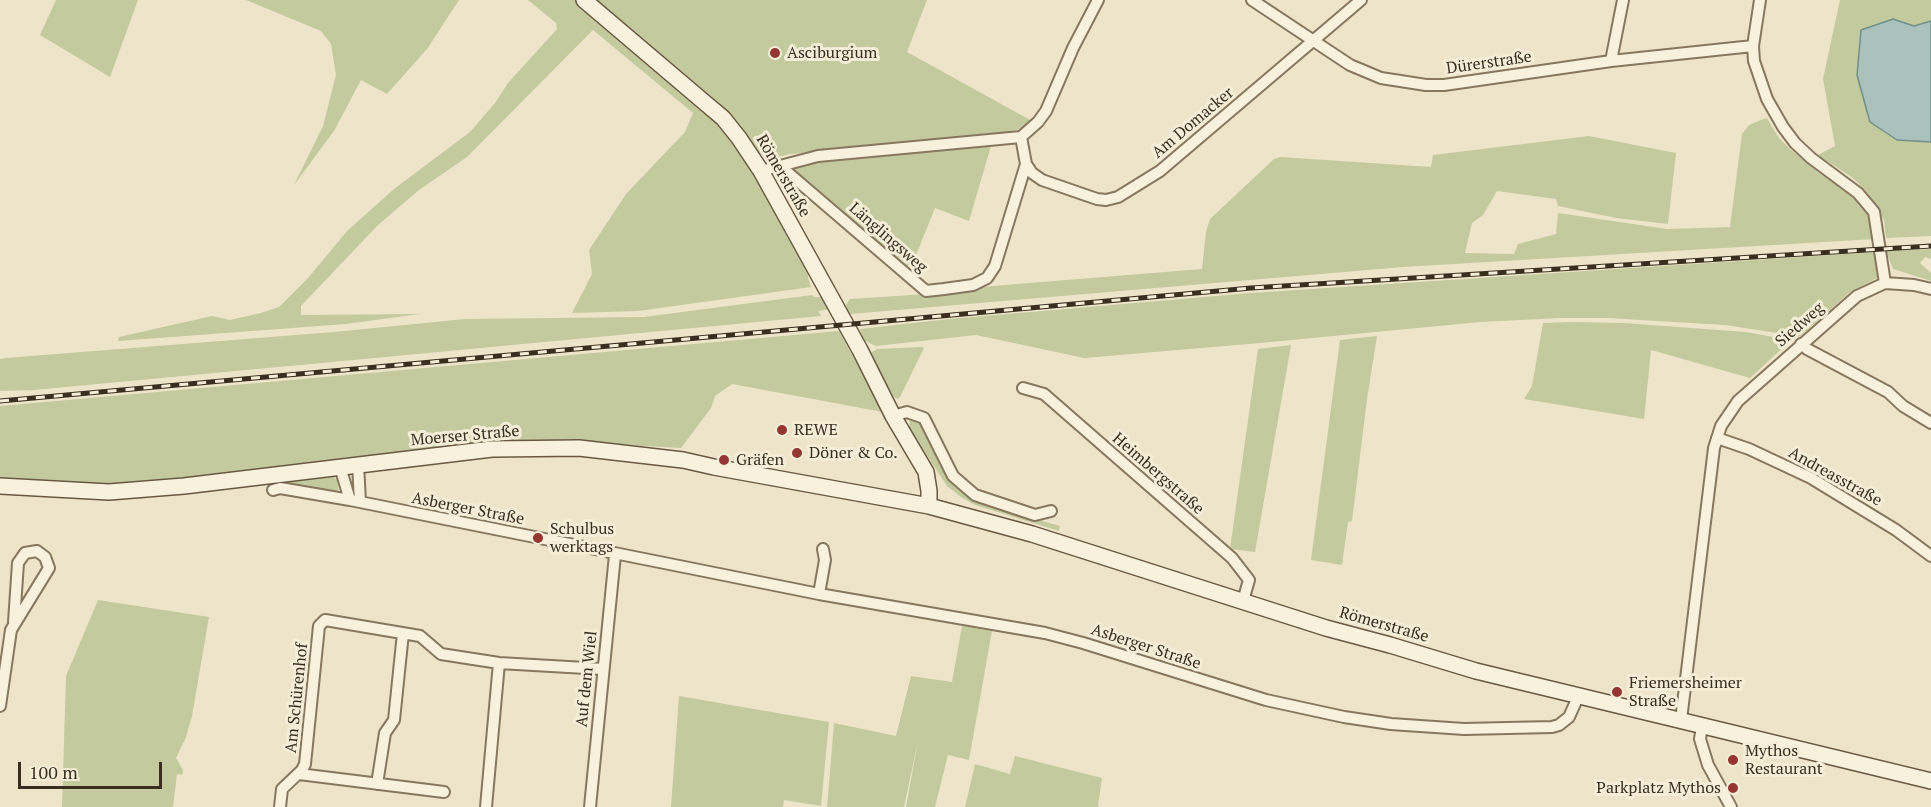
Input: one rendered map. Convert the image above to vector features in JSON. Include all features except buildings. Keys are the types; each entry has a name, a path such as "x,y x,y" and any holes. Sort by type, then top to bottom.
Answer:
{"street":[{"name":"Römerstraße","path":"584,0 723,118 739,138 761,171 860,350 893,416 926,472 929,506 1032,534 1326,628 1476,671 1931,781"},
{"path":"761,171 818,156 1021,137 1038,122 1046,111 1073,48 1098,0"},
{"name":"Dürerstraße","path":"1252,0 1312,42 1350,65 1370,74 1408,84 1426,86 1753,46"},
{"name":"Am Domacker","path":"1026,164 1032,173 1042,180 1097,199 1106,200 1118,197 1160,171 1361,0"},
{"path":"1611,62 1623,0"},
{"path":"1760,0 1753,46 1754,61 1767,99 1783,127 1795,143 1811,158 1858,193 1874,212 1885,283 1907,284 1931,289"},
{"name":"Länglingsweg","path":"779,165 926,291 973,285 987,278 995,266 1026,164 1021,137"},
{"name":"Siedweg","path":"1681,720 1714,448 1721,426 1738,401 1801,344 1857,296 1885,283"},
{"path":"1801,344 1888,392 1904,406 1931,423"},
{"name":"Heimbergstraße","path":"1023,388 1044,394 1232,558 1249,580 1243,601"},
{"path":"893,416 907,412 924,418 953,476 975,495 1035,515 1051,511"},
{"name":"Andreasstraße","path":"1717,438 1749,449 1811,478 1896,530 1931,556"},
{"name":"Moerser Straße","path":"0,486 110,492 184,486 492,449 579,448 683,460 929,506"},
{"path":"355,501 358,464"},
{"path":"340,467 355,501"},
{"name":"Asberger Straße","path":"273,490 280,488 355,501 615,555 819,594 1046,633 1266,700 1316,712 1391,724 1464,729 1552,727 1569,717 1578,697"},
{"path":"819,594 825,560 823,549"},
{"path":"0,706 8,627 18,563 25,553 37,551 47,559 48,571 8,627"},
{"name":"Auf dem Wiel","path":"590,807 615,555"},
{"name":"Am Schürenhof","path":"280,807 282,789 299,774 305,764 319,626 325,620 420,636 441,654 499,663 603,669"},
{"path":"377,784 385,733 394,720 403,633"},
{"path":"486,807 499,663"},
{"path":"1702,726 1700,739 1704,755 1727,805"},
{"path":"299,774 444,792"}],"green space":[{"path":"56,0 138,0 110,77 40,35"},
{"path":"246,0 459,0 427,49 387,94 361,80 334,131 294,185 323,126 336,75 331,44 321,31"},
{"path":"528,0 577,0 716,116 732,134 808,269 811,287 638,311 572,313 592,274 589,250 626,194 685,132 693,113 593,30 467,157 419,190 378,225 301,306 301,315 420,314 346,324 118,341 119,337 212,316 230,320 279,307 308,278 347,231 394,189 470,132 495,103 508,83 557,29 556,23"},
{"path":"591,0 927,0 907,52 1032,121 1023,128 995,136 790,154 769,159 761,154 740,128"},
{"path":"1840,0 1931,0 1931,21 1914,26 1893,19 1897,140 1931,142 1931,236 1886,238 1884,220 1870,196 1853,178 1818,155 1835,146 1823,79"},
{"path":"1765,116 1779,138 1790,149 1820,174 1854,196 1868,211 1875,239 1403,267 850,314 845,306 850,299 1202,269 1206,232 1210,219 1274,159 1280,157 1431,167 1433,155 1589,136 1676,153 1668,224 1616,218 1558,206 1556,199 1497,191 1483,215 1472,223 1465,253 1514,254 1518,244 1556,234 1558,213 1667,229 1730,227 1742,134 1749,125 1766,118"},
{"path":"991,146 969,221 935,208 912,265 904,267 794,174 792,167 811,163"},
{"path":"1931,249 1931,259 1925,257 1920,263 1931,273 1931,281 1893,269 1886,251"},
{"path":"1876,252 1877,278 1850,292 1794,340 1777,333 1725,325 1607,318 1562,318 1480,322 1084,358 976,335 876,346 863,340 860,329 1251,293"},
{"path":"812,295 822,297 830,309 818,311 821,316 34,390 0,391 0,359 6,358 334,332 465,319 644,317"},
{"path":"1543,323 1624,323 1746,332 1779,338 1786,345 1750,378 1651,350 1644,419 1524,399 1532,386"},
{"path":"839,331 883,412 732,384 715,396 711,408 681,448 531,440 492,442 357,457 244,473 110,487 0,481 0,406"},
{"path":"1377,336 1352,521 1348,522 1342,565 1311,560 1340,340"},
{"path":"1291,345 1255,552 1230,549 1258,349"},
{"path":"924,348 900,397 898,399 894,397 872,359 871,353 877,349"},
{"path":"915,417 920,420 958,486 1035,519 1060,526 1059,531 975,505 947,486 909,428 910,419"},
{"path":"331,475 337,480 339,495 279,484 278,481"},
{"path":"98,600 209,617 192,716 186,737 176,758 183,770 182,775 177,774 173,807 62,807 66,676"},
{"path":"962,626 992,631 969,760 948,755 935,807 906,807 918,741 904,807 827,807 834,723 896,736 911,676 952,682"},
{"path":"679,696 829,722 821,806 784,800 783,807 671,807"},
{"path":"1015,756 1102,778 1098,806 1100,807 965,807 975,764 1010,774"}],"water":[{"path":"1893,19 1914,26 1931,21 1931,142 1897,140 1870,122 1857,75 1861,30"}],"railway":[{"path":"0,401 1251,288 1931,246"}],"place":[{"name":"Asciburgium","path":"775,53"},
{"name":"REWE","path":"782,430"},
{"name":"Döner & Co.","path":"797,453"},
{"name":"Gräfen","path":"724,460"},
{"name":"Schulbus werktags","path":"538,538"},
{"name":"Friemersheimer Straße","path":"1617,692"},
{"name":"Mythos Restaurant","path":"1733,760"},
{"name":"Parkplatz Mythos","path":"1733,788"}]}
